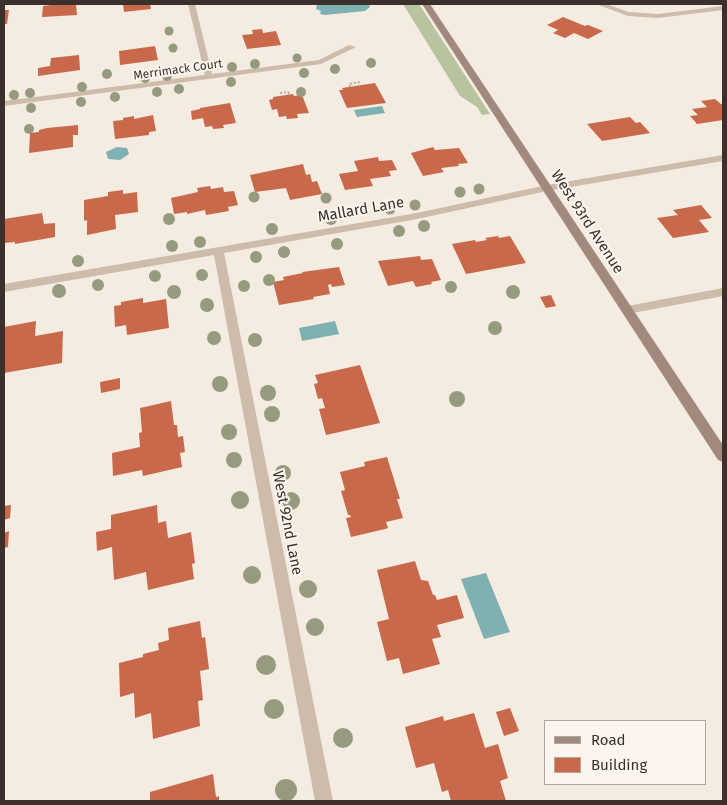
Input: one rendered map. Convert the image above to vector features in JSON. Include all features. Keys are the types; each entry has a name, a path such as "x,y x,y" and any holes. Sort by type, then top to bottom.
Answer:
{"street":[{"path":"190,4 209,77"},
{"name":"West 93rd Avenue","path":"426,4 723,456"},
{"path":"600,4 628,14 658,16 723,8"},
{"name":"Merrimack Court","path":"4,104 321,62 352,47"},
{"name":"Mallard Lane","path":"4,288 417,216 547,188 723,158"},
{"name":"West 92nd Lane","path":"218,251 324,801"},
{"path":"627,310 723,292"}],"path":[{"path":"350,87 349,84 360,82"},
{"path":"280,93 288,92 290,95"}],"green space":[{"path":"403,4 419,4 490,114 482,115 477,107 460,96"}],"water":[{"path":"317,4 369,4 370,7 365,11 325,15 320,14 321,11 316,9"},
{"path":"382,106 385,113 357,117 354,110"},
{"path":"117,147 127,148 129,154 120,160 108,159 106,152"},
{"path":"335,321 339,334 302,341 299,328"},
{"path":"486,573 510,632 484,639 461,579"}],"building":[{"path":"76,4 77,15 42,17 43,6"},
{"path":"123,4 150,4 151,9 124,12"},
{"path":"4,10 9,10 7,24 4,24"},
{"path":"563,17 603,31 588,39 574,33 565,38 553,33 558,30 547,25"},
{"path":"262,29 263,33 276,31 281,45 247,49 242,35 253,34 252,30"},
{"path":"155,46 158,60 120,65 119,51"},
{"path":"79,55 80,70 38,76 38,68 50,66 51,58"},
{"path":"375,83 386,103 347,108 339,90"},
{"path":"293,94 294,96 302,95 309,113 297,114 298,118 287,119 286,116 279,117 277,109 272,110 269,100 273,99 273,97"},
{"path":"715,99 723,104 723,120 697,124 690,116 698,115 692,109 707,107 701,101"},
{"path":"230,103 236,123 223,125 224,128 213,129 212,126 205,127 203,118 192,120 191,111"},
{"path":"153,115 156,131 149,132 149,135 115,139 113,121 134,116 134,119"},
{"path":"630,117 636,123 640,122 650,133 602,141 587,124"},
{"path":"78,125 78,135 73,135 73,147 29,153 30,133 39,132 39,130 47,128"},
{"path":"433,147 435,150 459,148 468,163 441,168 444,172 423,176 411,153"},
{"path":"378,157 379,161 392,160 397,170 389,171 391,176 370,179 373,186 345,190 339,174 358,171 354,161"},
{"path":"303,164 306,175 310,174 312,182 317,181 322,194 290,200 286,188 255,192 250,175"},
{"path":"210,186 211,189 223,187 224,192 234,191 238,205 228,207 229,211 206,215 205,210 187,214 187,212 174,214 171,198 198,192 197,188"},
{"path":"123,190 123,194 137,192 138,212 115,215 116,229 87,235 87,220 84,221 84,200 108,196 108,192"},
{"path":"701,205 712,218 699,220 709,232 673,238 657,218 678,215 673,210"},
{"path":"42,213 44,224 55,223 55,237 15,244 15,242 4,243 4,219"},
{"path":"498,236 499,238 510,236 526,263 466,274 452,244 475,240 476,242"},
{"path":"420,256 421,260 432,259 441,280 416,287 413,281 388,286 378,261"},
{"path":"339,267 345,285 332,287 331,284 328,285 330,294 313,297 314,299 279,305 273,282 284,280 283,277 302,272"},
{"path":"551,295 556,306 546,308 540,297"},
{"path":"143,298 143,303 166,299 169,328 127,335 126,325 115,327 114,306 121,305 121,302"},
{"path":"36,321 35,336 63,331 62,363 4,373 4,327"},
{"path":"360,365 380,423 326,435 319,409 325,408 322,398 318,399 314,384 318,383 315,375"},
{"path":"120,378 120,389 101,393 100,382"},
{"path":"171,401 174,425 177,425 178,437 183,436 185,452 180,453 182,467 143,476 142,470 113,476 112,453 140,447 139,433 142,432 140,408"},
{"path":"387,457 400,499 397,499 403,518 386,522 388,528 351,537 346,518 351,517 348,515 341,491 345,490 340,472 365,466 364,462"},
{"path":"11,505 10,518 4,520 4,506"},
{"path":"157,505 158,523 166,521 168,538 191,532 195,563 192,564 194,579 148,590 146,572 114,580 112,547 97,551 96,532 111,529 111,515"},
{"path":"9,531 8,547 4,548 4,533"},
{"path":"415,561 421,580 428,581 437,600 457,595 464,618 437,625 441,637 432,639 440,664 403,674 399,658 387,661 377,622 389,619 377,570"},
{"path":"200,621 202,638 205,637 209,669 200,671 203,700 198,701 200,726 153,739 151,713 135,718 134,693 120,697 119,663 143,657 143,654 159,650 158,643 169,640 168,628"},
{"path":"510,708 519,731 504,736 496,712"},
{"path":"474,713 485,748 498,744 508,778 500,781 506,801 451,801 448,790 442,792 434,763 416,768 405,727 443,716 444,721"},
{"path":"213,774 216,797 219,796 219,801 150,801 150,792"}]}
